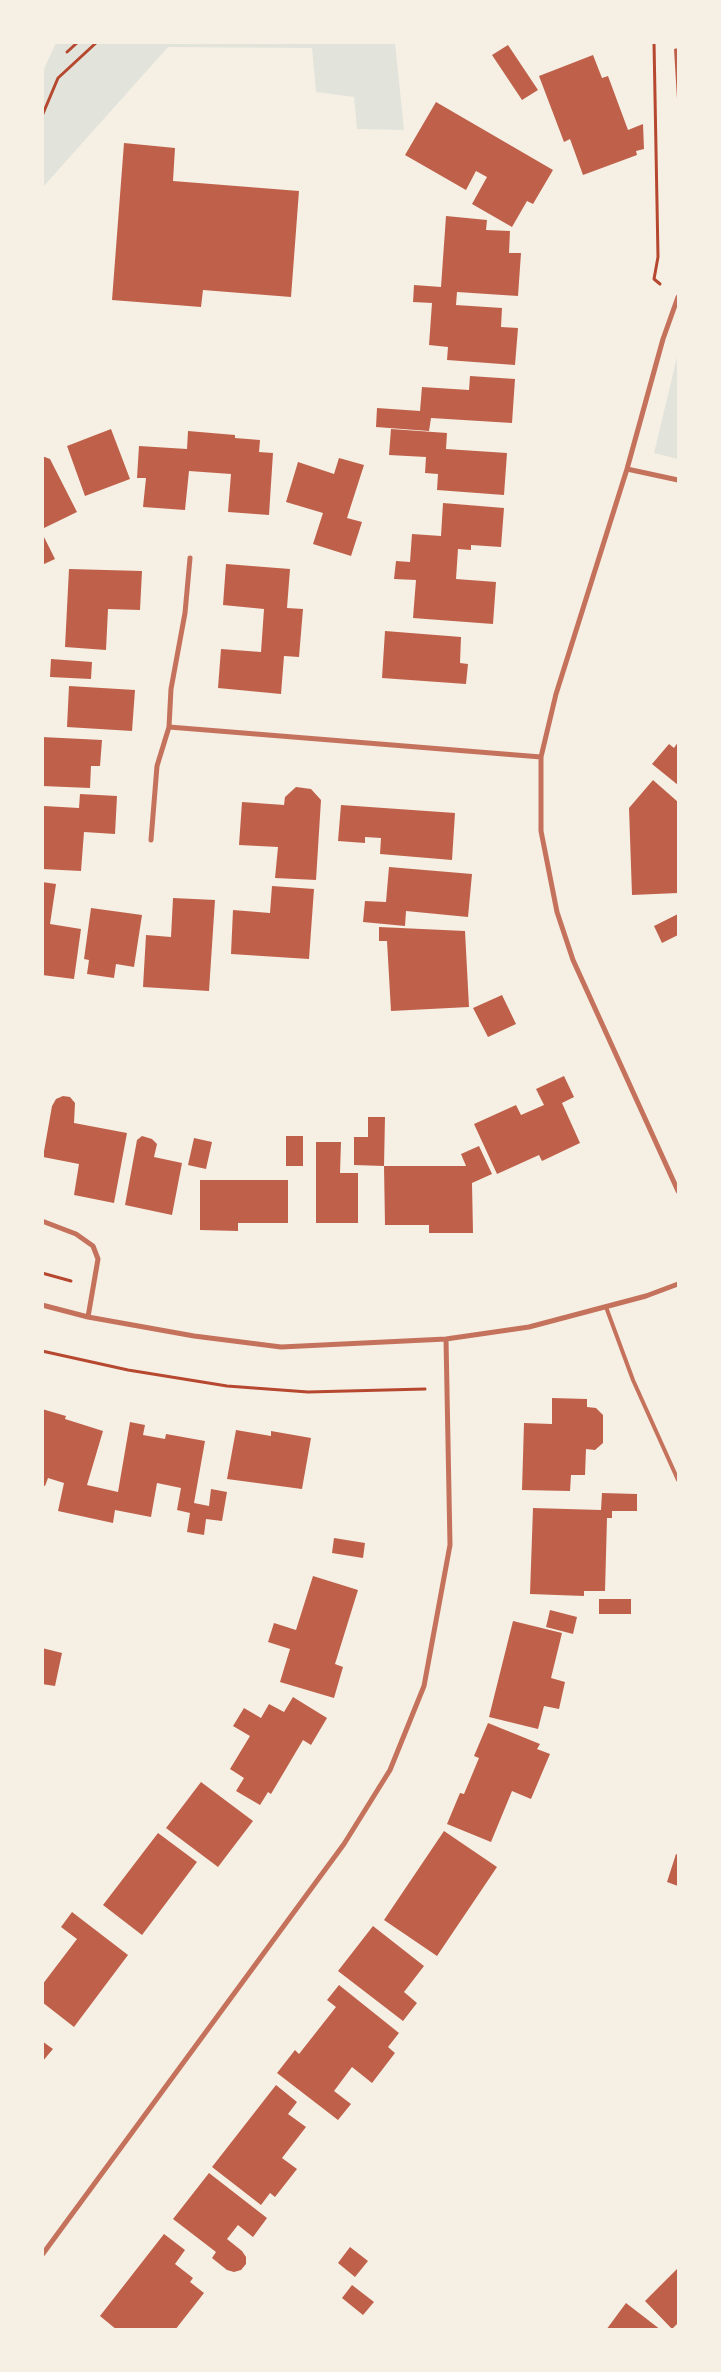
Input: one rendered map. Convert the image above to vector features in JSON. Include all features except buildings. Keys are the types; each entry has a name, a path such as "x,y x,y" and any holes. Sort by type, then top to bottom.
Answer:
{"street":[{"path":"677,298 627,469 556,694 541,757 541,831 557,912 574,960 678,1191"},
{"path":"627,469 678,480"},
{"path":"151,840 157,766 169,727 171,689 185,613 190,558"},
{"path":"169,727 541,757"},
{"path":"42,1221 76,1234 93,1246 98,1258 88,1317"},
{"path":"42,1305 88,1317 194,1336 281,1347 446,1339 529,1327 646,1296 678,1284"},
{"path":"42,2255 344,1844 390,1770 424,1686 450,1545 446,1339"}],"lane":[{"path":"606,1307 633,1380 678,1480"}],"path":[{"path":"68,52 78,42"},
{"path":"42,116 58,78 97,42"},
{"path":"654,42 658,257 654,278 677,298"},
{"path":"42,1273 92,1285"},
{"path":"42,1351 128,1370 227,1386 308,1392 402,1391 448,1387"}],"shaded area":[{"path":"56,43 395,43 404,130 357,129 354,97 316,92 312,48 168,47 43,187 43,71"},
{"path":"678,353 678,459 654,453"}]}
